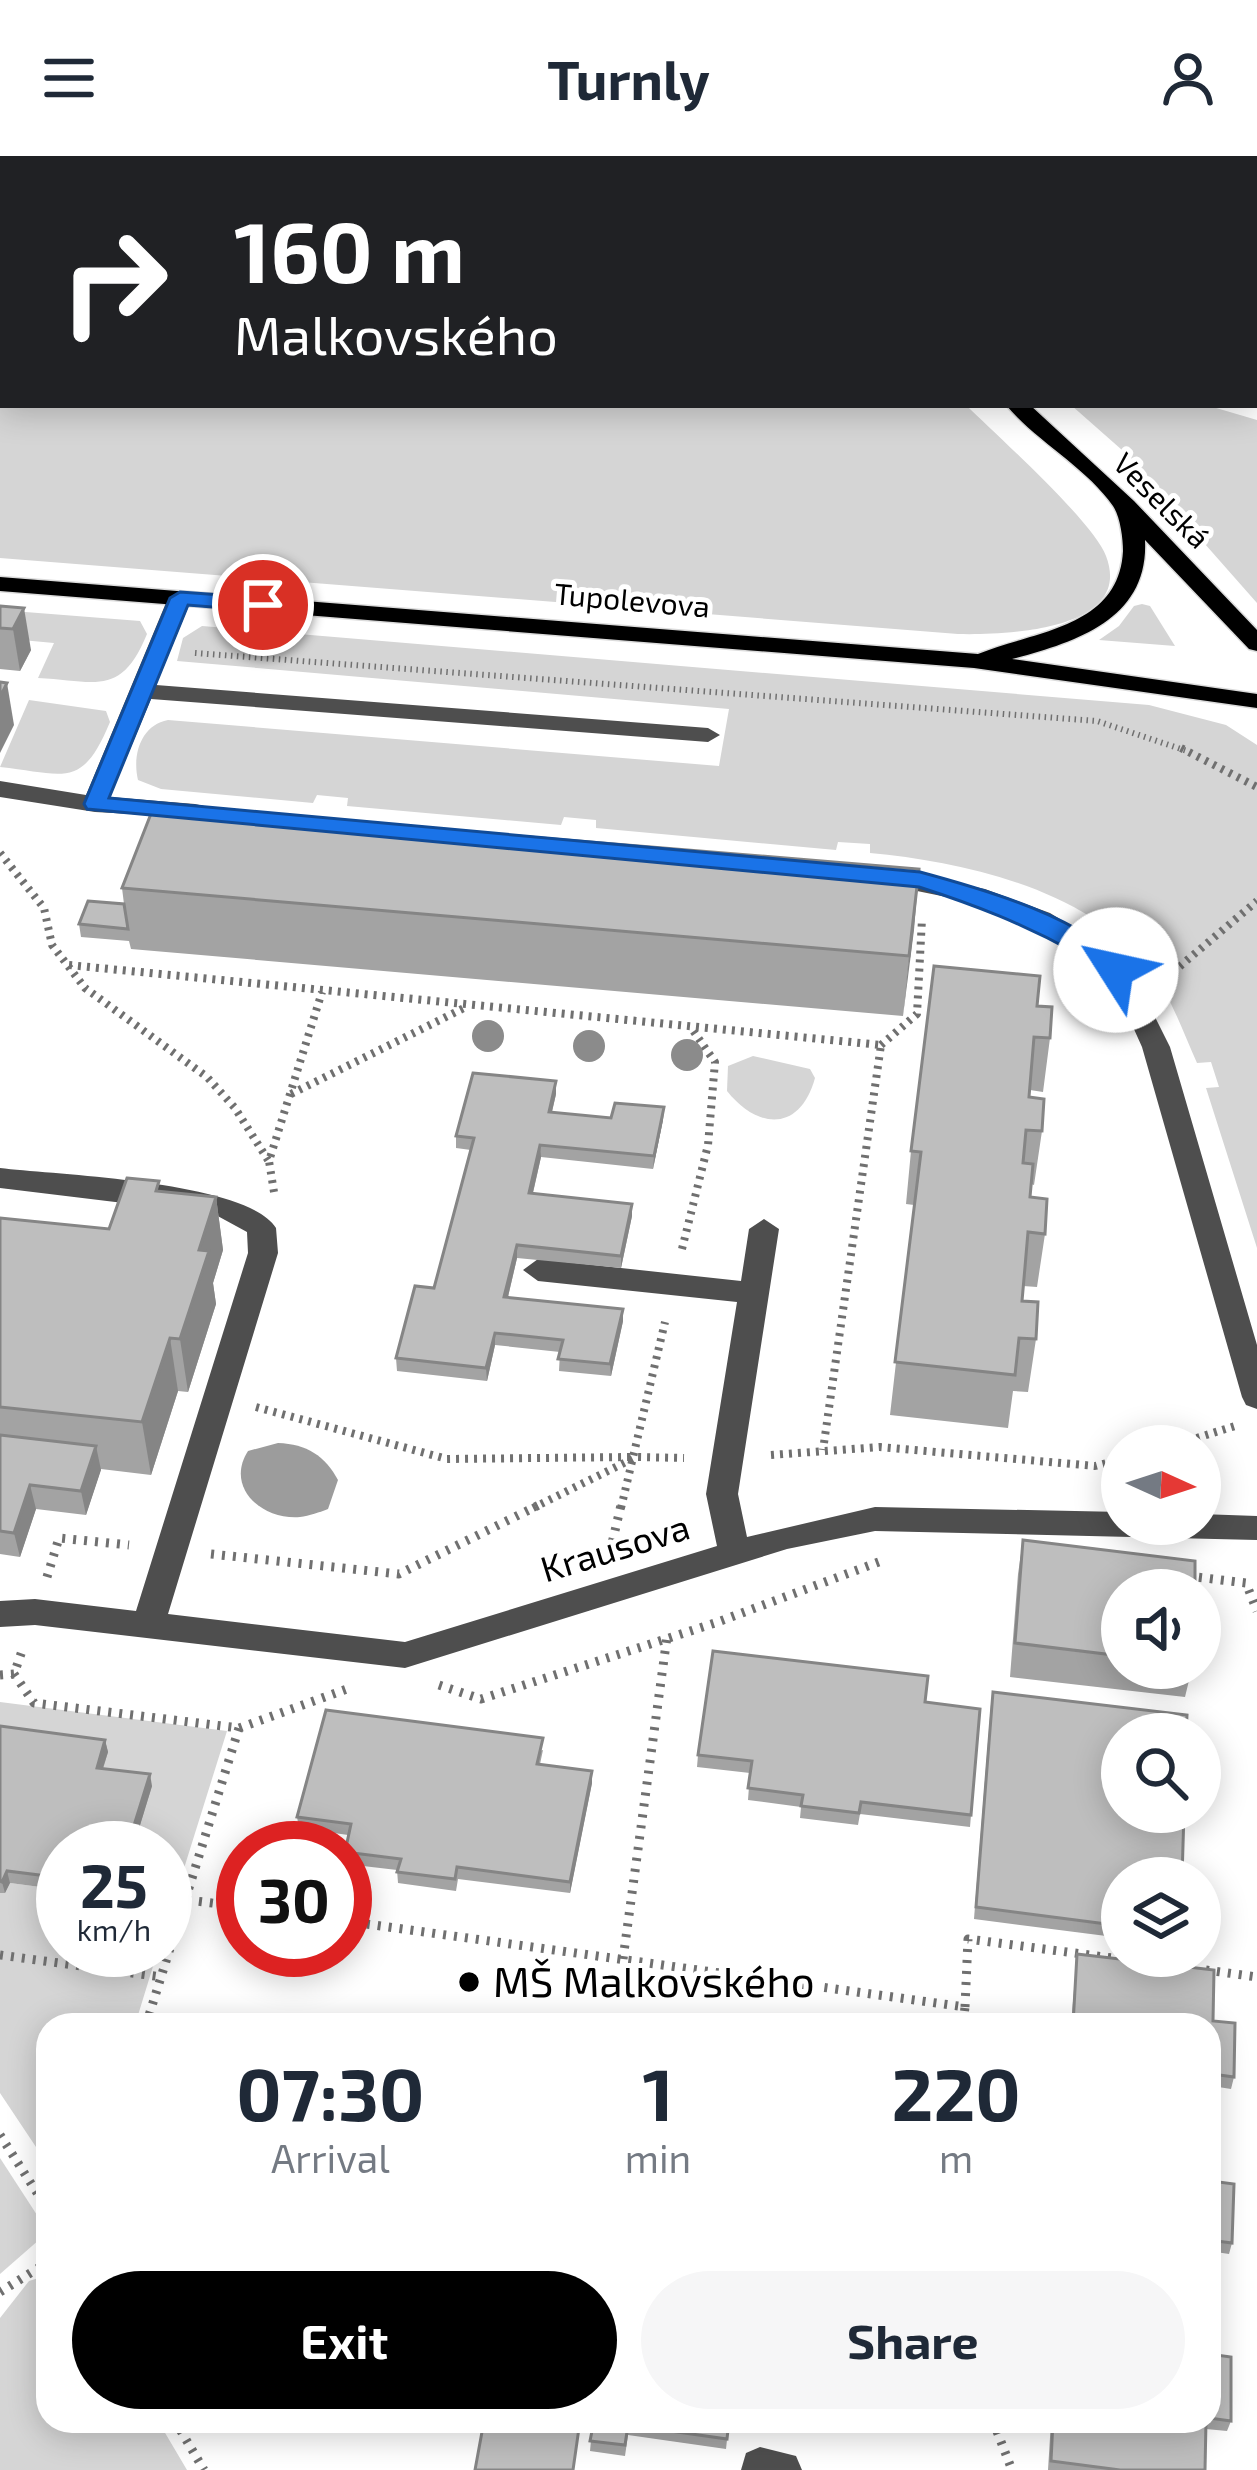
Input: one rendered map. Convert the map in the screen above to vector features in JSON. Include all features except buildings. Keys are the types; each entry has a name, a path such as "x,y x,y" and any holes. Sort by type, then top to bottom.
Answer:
{"main road":[{"name":"Veselská","path":"1020,408 1126,506 1257,644"},
{"path":"974,662 1086,628 1122,599 1135,562 1133,524 1126,506"},
{"path":"1196,579 1257,615"},
{"name":"Tupolevova","path":"0,584 974,662 1257,700"}],"street":[{"path":"95,804 180,598"},
{"path":"142,692 708,735"},
{"path":"0,789 95,804 220,815"},
{"path":"850,873 920,880 1014,909 1092,951 1116,970 1156,1047 1257,1397"},
{"path":"0,1178 218,1204 244,1214 261,1228 263,1253 148,1626"},
{"path":"734,1553 722,1494 764,1229"},
{"path":"538,1270 753,1293"},
{"name":"Krausova","path":"0,1614 35,1612 405,1655 734,1553 874,1519 1257,1528"}],"path":[{"path":"158,653 286,657 1097,721 1173,743 1257,787"},
{"path":"0,854 44,908 52,945 85,988 207,1077 235,1108 269,1161"},
{"path":"1131,992 1160,984 1257,901"},
{"path":"824,1450 881,1045 917,1014 922,913"},
{"path":"69,965 881,1045"},
{"path":"290,1094 467,1006"},
{"path":"243,1404 446,1459 727,1459 880,1447 1101,1464"},
{"path":"1221,1433 1236,1429 1233,1414"},
{"path":"198,1552 399,1574 636,1457"},
{"path":"417,1684 437,1684 481,1699 835,1582 900,1553"},
{"path":"1221,1580 1246,1583 1257,1611"},
{"path":"623,1959 667,1637"},
{"path":"14,1674 34,1703 239,1728 358,1685"},
{"path":"192,1887 239,1728"},
{"path":"372,1925 965,2007"},
{"path":"964,2013 968,1940 1101,1957"},
{"path":"0,1955 36,1960"},
{"path":"1221,1972 1257,1977"},
{"path":"150,2013 162,1977"},
{"path":"0,2135 36,2191"},
{"path":"0,2292 36,2270"},
{"path":"182,2433 204,2470"},
{"path":"998,2433 1012,2470"}],"shaded area":[{"path":"0,408 969,408 1083,522 1106,556 1110,581 1101,600 1059,624 958,634 0,558"},
{"path":"1074,408 1216,408 1257,420 1257,603 1122,450"},
{"path":"1134,606 1150,606 1175,646 1099,640 1119,626"},
{"path":"0,610 140,621 147,634 127,668 105,681 38,678 54,643 0,638"},
{"path":"202,626 1149,705 1226,725 1257,745 1257,1248 1206,1088 1219,1087 1211,1062 1197,1063 1152,972 1096,920 1024,885 946,864 870,853 870,844 838,842 836,850 596,828 596,820 564,817 561,825 347,806 348,798 317,795 313,803 161,789 138,780 136,761 145,735 168,720 719,766 729,709 177,661 183,638"},
{"path":"29,700 106,711 110,722 100,744 80,768 56,774 0,767"},
{"path":"753,1056 810,1069 815,1078 808,1096 789,1116 777,1119 752,1113 727,1091 728,1066"},
{"path":"278,1443 306,1449 333,1472 338,1480 328,1509 286,1517 251,1499 241,1477 248,1451"},
{"path":"0,1702 227,1731 192,1843 192,1821 100,1821 0,1738"},
{"path":"10,1883 36,1886 36,1977 150,1977 139,2013 36,2013 36,2147 0,2093 0,1893"},
{"path":"0,2158 36,2214 36,2242 0,2274"},
{"path":"36,2279 36,2433 165,2433 187,2470 0,2470 0,2318 29,2281"}],"place":[{"name":"MŠ Malkovského","path":"469,1982"}],"route":[{"path":"263,605 180,598 95,804 920,880 1014,909 1092,951 1116,970"}]}
